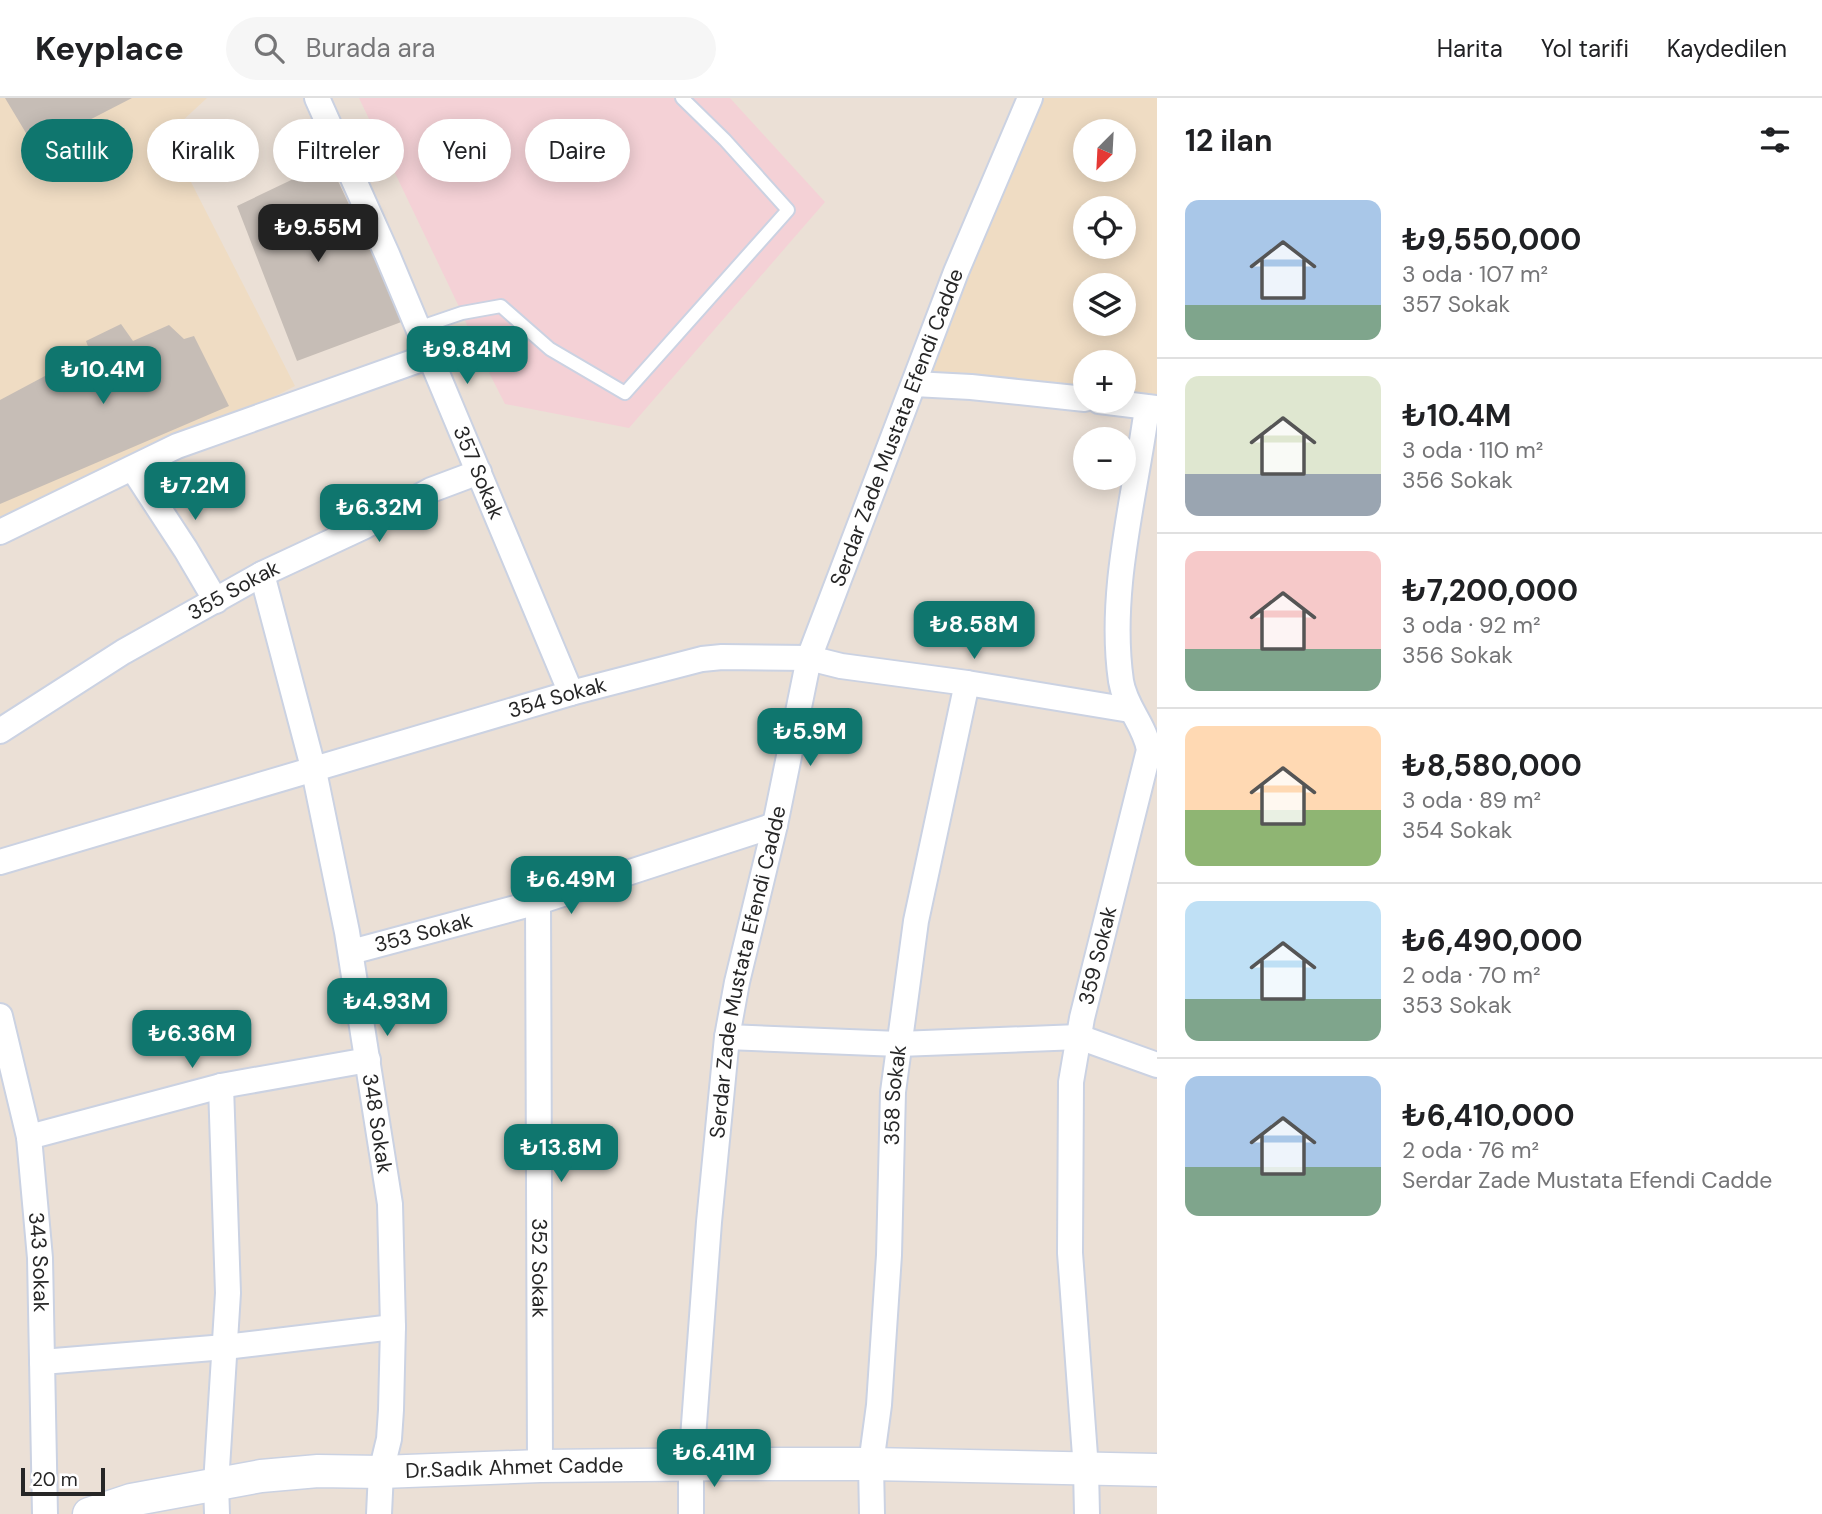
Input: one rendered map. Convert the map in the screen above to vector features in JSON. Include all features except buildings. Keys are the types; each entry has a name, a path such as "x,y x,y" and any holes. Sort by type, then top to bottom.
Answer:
{"street":[{"name":"357 Sokak","path":"317,98 430,356 571,694"},
{"name":"Serdar Zade Mustata Efendi Cadde","path":"691,1514 691,1465 709,1222 727,1037 809,658 956,272 1030,98"},
{"path":"0,532 177,446 430,356"},
{"path":"914,384 1073,398"},
{"name":"359 Sokak","path":"1087,1514 1070,1253 1070,1082 1082,1018 1148,762 1152,737 1125,701 1118,634 1120,590 1152,408"},
{"path":"133,469 216,601"},
{"name":"355 Sokak","path":"0,731 123,652 262,574 365,526 431,490 479,472"},
{"name":"348 Sokak","path":"262,574 314,771 351,952 390,1204 393,1327 389,1440 381,1472 379,1514"},
{"name":"354 Sokak","path":"0,862 571,694 702,659 809,658 841,666 967,683 1130,710"},
{"name":"358 Sokak","path":"872,1514 871,1464 887,1283 893,1092 916,921 967,683"},
{"name":"353 Sokak","path":"351,952 538,902 775,825"},
{"name":"352 Sokak","path":"538,902 540,1466"},
{"name":"343 Sokak","path":"0,1016 4,1046 29,1137 40,1258 46,1514"},
{"path":"727,1037 899,1044 1079,1037 1157,1065"},
{"path":"29,1137 221,1086 368,1059"},
{"path":"217,1499 228,1293 221,1086"},
{"path":"42,1362 225,1347 393,1327"},
{"name":"Dr.Sadık Ahmet Cadde","path":"89,1514 131,1500 217,1499 261,1476 318,1471 381,1472 540,1466 871,1464 1157,1470"}],"lane":[{"path":"418,328 462,313 502,306 550,349 625,393 788,210 725,140 682,98"}],"shaded area":[{"path":"0,98 207,98 184,119 147,119 147,182 191,182 295,386 133,469 0,532"},
{"path":"359,98 730,98 825,202 629,428 505,404 399,182 404,182 404,119 369,119"},
{"path":"1031,98 1157,98 1157,407 1136,405 1136,350 1073,350 1073,399 914,384 956,272"}]}
